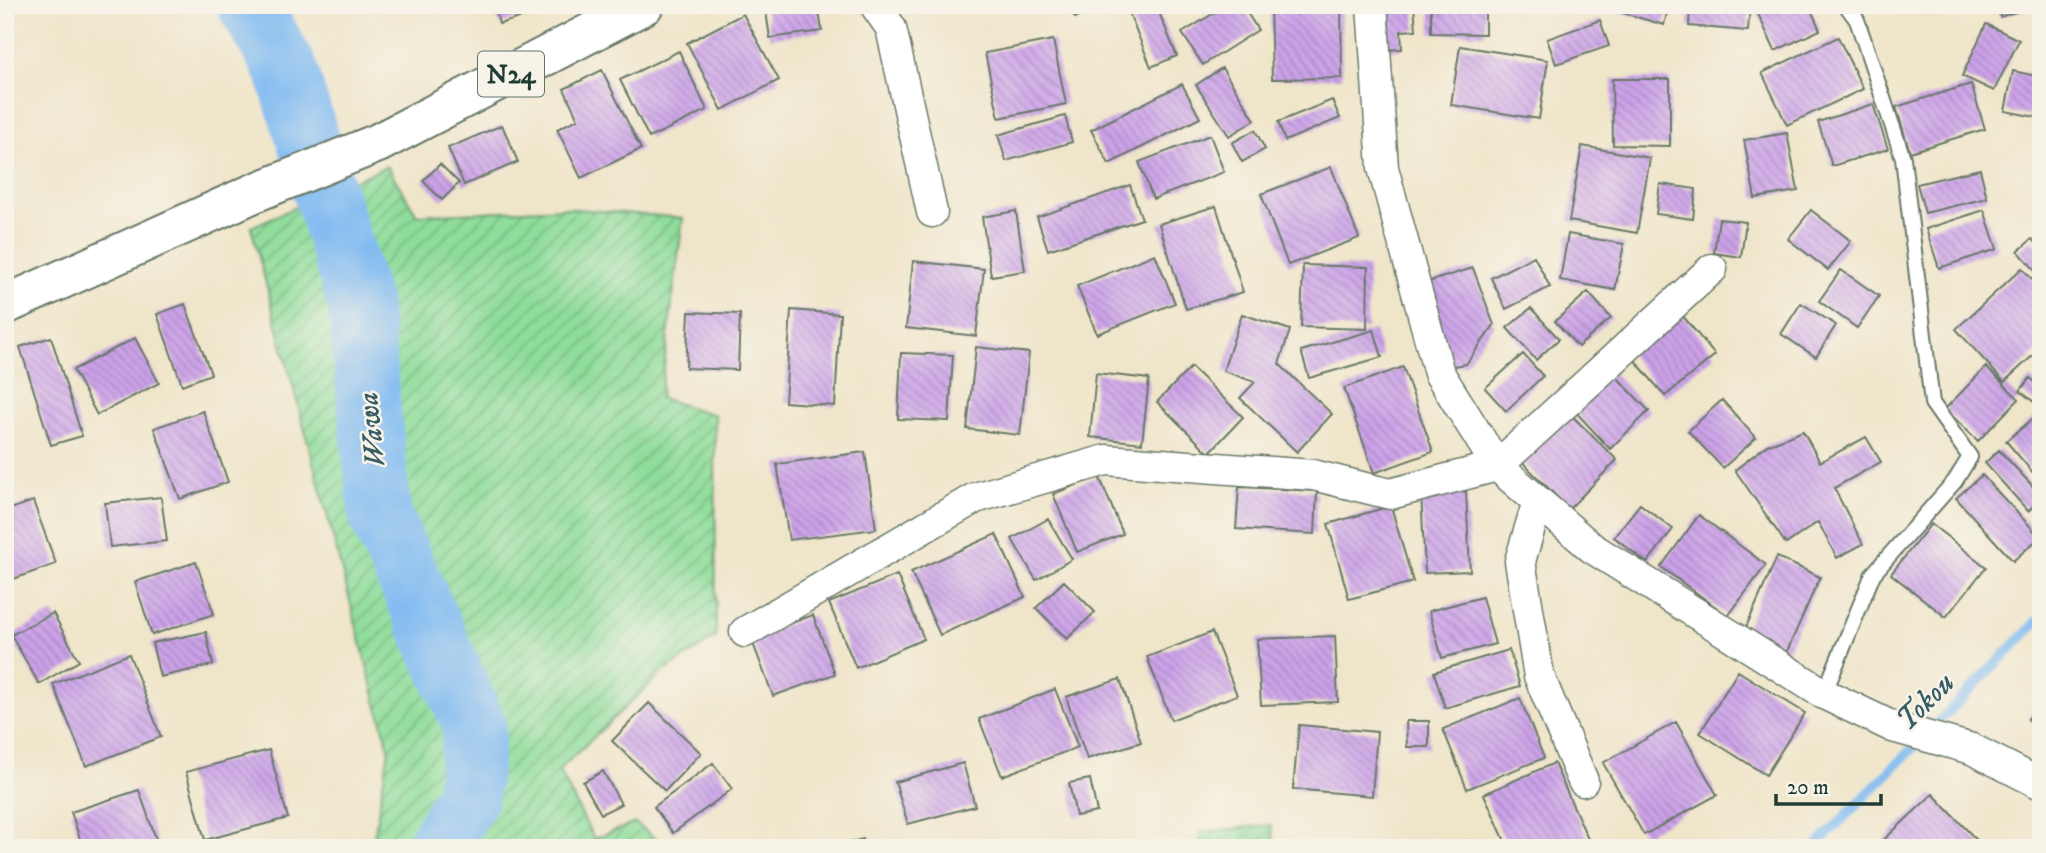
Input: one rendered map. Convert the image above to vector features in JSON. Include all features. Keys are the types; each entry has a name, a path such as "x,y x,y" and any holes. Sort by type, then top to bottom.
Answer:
{"main road":[{"name":"N24","path":"5,305 254,193 378,143 644,5"}],"street":[{"path":"876,5 891,28 932,212"},
{"path":"1372,5 1383,168 1439,373 1497,466 1592,548 1824,694 1893,727 1972,749 2041,783"},
{"path":"745,632 975,498 1106,460 1313,475 1390,495 1497,466 1712,269"},
{"path":"1538,501 1520,561 1539,676 1583,781"}],"lane":[{"path":"1824,694 1873,574 1955,481 1970,457 1932,403 1903,158 1857,20 1846,5"}],"green space":[{"path":"387,166 417,215 565,208 683,218 660,398 715,415 716,637 663,672 559,770 594,839 635,823 668,848 372,848 389,749 251,227"},
{"path":"1271,825 1275,848 1200,848 1200,832"}],"building":[{"path":"494,5 560,5 560,6 499,24"},
{"path":"765,5 818,5 822,31 770,38"},
{"path":"1068,5 1103,5 1075,18"},
{"path":"1126,5 1156,5 1177,56 1151,67"},
{"path":"1227,5 1242,5 1258,30 1203,65 1182,33"},
{"path":"1270,5 1341,5 1342,78 1272,79"},
{"path":"1380,5 1414,5 1416,30 1401,31 1402,49 1384,50"},
{"path":"1431,5 1485,5 1485,34 1431,33"},
{"path":"1596,5 1669,5 1664,25"},
{"path":"1690,5 1750,5 1748,31 1689,26"},
{"path":"1754,5 1809,5 1820,30 1775,51"},
{"path":"1997,5 2034,5 2034,6 2000,17"},
{"path":"743,14 779,80 722,110 687,43"},
{"path":"1600,20 1609,46 1556,64 1547,39"},
{"path":"1986,24 2019,40 1994,91 1962,76"},
{"path":"1838,37 1863,89 1787,125 1762,73"},
{"path":"1053,40 1066,104 999,118 985,53"},
{"path":"1460,46 1548,60 1539,119 1451,105"},
{"path":"679,51 707,110 649,138 620,80"},
{"path":"1222,68 1255,120 1229,136 1196,85"},
{"path":"602,70 641,149 581,178 557,129 578,119 564,89"},
{"path":"2013,71 2041,77 2041,118 2005,111"},
{"path":"1612,79 1670,79 1670,146 1613,145"},
{"path":"1182,84 1200,118 1109,164 1091,130"},
{"path":"1971,84 1985,129 1910,152 1896,107"},
{"path":"1332,100 1340,118 1285,141 1278,122"},
{"path":"1873,104 1888,149 1832,166 1818,122"},
{"path":"1065,116 1072,142 1006,161 998,135"},
{"path":"502,125 518,162 464,185 448,148"},
{"path":"1255,130 1265,149 1242,162 1232,143"},
{"path":"1787,133 1798,191 1755,198 1744,140"},
{"path":"1210,135 1224,172 1153,199 1139,162"},
{"path":"1582,146 1650,158 1637,233 1569,221"},
{"path":"440,164 459,183 442,200 423,181"},
{"path":"1331,167 1359,238 1288,265 1261,194"},
{"path":"1980,169 1987,198 1925,213 1917,184"},
{"path":"1660,184 1696,189 1693,219 1656,214"},
{"path":"1130,185 1142,219 1048,250 1037,217"},
{"path":"1216,206 1243,292 1186,309 1159,224"},
{"path":"1811,210 1851,241 1828,270 1788,239"},
{"path":"1984,210 1997,249 1939,268 1926,229"},
{"path":"1016,211 1025,271 991,276 982,217"},
{"path":"1719,219 1746,222 1741,257 1714,253"},
{"path":"1568,234 1624,244 1615,290 1560,280"},
{"path":"2032,239 2041,248 2041,277 2018,251"},
{"path":"1155,254 1175,303 1097,334 1077,286"},
{"path":"1534,256 1550,287 1506,309 1491,278"},
{"path":"913,261 984,269 976,336 906,328"},
{"path":"1303,265 1368,267 1367,329 1301,327"},
{"path":"1473,268 1494,325 1466,364 1447,367 1421,284"},
{"path":"2022,268 2041,289 2041,348 2004,382 1956,329"},
{"path":"1841,270 1879,296 1857,328 1819,301"},
{"path":"1588,292 1611,318 1578,347 1555,321"},
{"path":"1801,303 1836,325 1816,357 1781,334"},
{"path":"185,304 211,374 182,385 157,314"},
{"path":"1531,308 1559,339 1536,360 1507,328"},
{"path":"1677,309 1715,355 1665,396 1627,351"},
{"path":"791,310 840,314 835,406 785,402"},
{"path":"689,312 740,314 738,370 686,368"},
{"path":"1242,314 1290,330 1279,364 1332,414 1297,452 1240,398 1255,382 1223,371"},
{"path":"1374,330 1382,357 1309,378 1301,351"},
{"path":"51,337 82,436 51,445 20,347"},
{"path":"135,338 159,383 97,415 73,370"},
{"path":"976,347 1029,353 1020,435 967,429"},
{"path":"901,353 953,355 949,421 898,419"},
{"path":"1523,354 1543,376 1506,411 1485,388"},
{"path":"1191,367 1243,417 1209,453 1157,402"},
{"path":"1403,367 1433,452 1374,473 1344,388"},
{"path":"1986,367 2019,399 1978,441 1945,409"},
{"path":"1096,373 1149,379 1142,443 1090,437"},
{"path":"1613,373 1649,411 1610,449 1574,410"},
{"path":"2030,378 2041,387 2039,406 2020,391"},
{"path":"1722,400 1756,438 1723,468 1688,431"},
{"path":"203,411 228,482 180,499 154,428"},
{"path":"2041,412 2041,482 2006,441"},
{"path":"1570,414 1617,460 1569,509 1522,462"},
{"path":"1803,431 1820,462 1866,437 1881,462 1834,488 1863,544 1837,558 1818,522 1786,544 1735,470 1767,445"},
{"path":"1999,450 2041,495 2041,499 2028,511 1985,463"},
{"path":"865,452 876,529 789,540 777,464"},
{"path":"1982,475 2040,537 2013,561 1956,498"},
{"path":"1099,476 1123,534 1077,552 1053,494"},
{"path":"1239,487 1317,491 1315,534 1236,529"},
{"path":"1466,491 1470,571 1425,573 1421,492"},
{"path":"161,497 167,541 110,547 105,503"},
{"path":"33,501 56,564 5,582 5,511"},
{"path":"1640,504 1673,529 1647,563 1614,537"},
{"path":"1391,506 1413,582 1349,599 1328,524"},
{"path":"1699,515 1766,565 1728,616 1661,567"},
{"path":"1048,519 1072,559 1036,580 1012,539"},
{"path":"1931,524 1986,567 1946,617 1891,574"},
{"path":"996,534 1025,597 940,635 911,572"},
{"path":"1777,557 1820,577 1785,656 1742,636"},
{"path":"196,562 214,614 152,635 135,582"},
{"path":"897,575 924,639 856,668 829,603"},
{"path":"1064,581 1095,612 1067,639 1036,608"},
{"path":"1482,597 1495,644 1442,658 1429,611"},
{"path":"53,613 79,661 39,684 11,635"},
{"path":"813,615 835,674 773,696 751,638"},
{"path":"206,632 213,665 160,677 152,643"},
{"path":"1212,632 1237,695 1171,720 1147,657"},
{"path":"1335,636 1338,702 1261,705 1257,639"},
{"path":"1509,650 1520,686 1445,708 1434,672"},
{"path":"129,654 161,737 86,766 53,684"},
{"path":"1738,671 1805,713 1766,775 1700,733"},
{"path":"1120,679 1141,742 1087,759 1066,697"},
{"path":"1055,689 1078,747 1002,776 979,719"},
{"path":"1520,698 1544,758 1467,789 1443,729"},
{"path":"2041,702 2041,728 2028,719"},
{"path":"649,703 701,753 665,791 612,741"},
{"path":"1406,721 1429,721 1429,747 1407,747"},
{"path":"1676,722 1717,795 1644,835 1603,763"},
{"path":"1299,725 1377,732 1372,796 1293,789"},
{"path":"269,750 288,818 205,840 186,772"},
{"path":"713,763 732,789 673,833 654,807"},
{"path":"963,763 975,806 908,824 895,782"},
{"path":"1554,763 1592,848 1508,848 1484,794"},
{"path":"603,771 621,804 601,814 583,782"},
{"path":"1090,779 1097,812 1076,816 1069,783"},
{"path":"139,790 159,848 83,848 71,812"},
{"path":"1933,794 1984,848 1875,848"},
{"path":"863,839 866,848 832,848 832,847"},
{"path":"1472,841 1473,848 1438,848 1438,846"}],"waterway":[{"name":"Wawa","path":"249,5 286,69 359,303 380,515 475,726 467,796 437,848"},
{"name":"Tokou","path":"1814,848 2041,618"}]}
